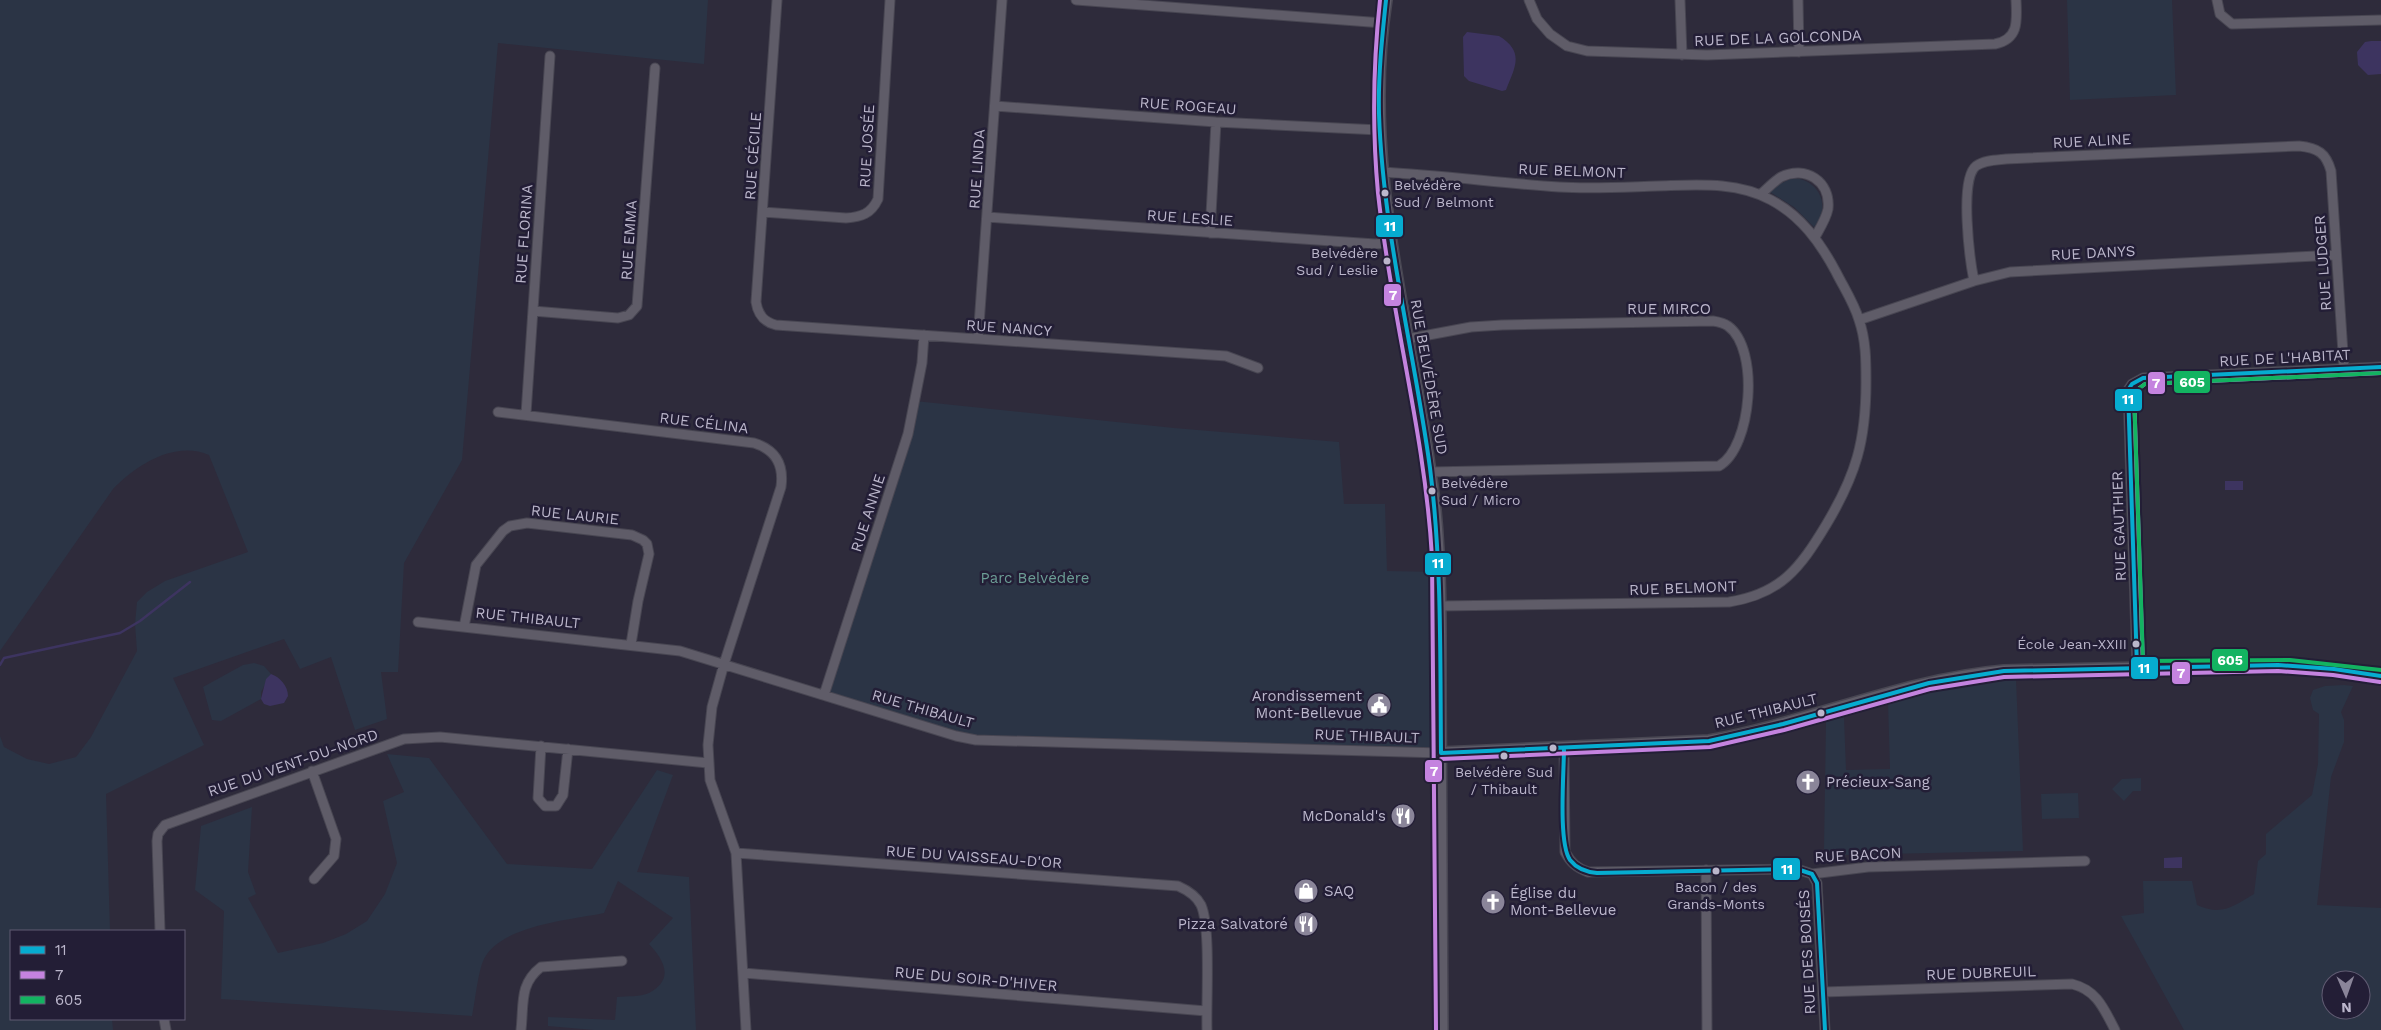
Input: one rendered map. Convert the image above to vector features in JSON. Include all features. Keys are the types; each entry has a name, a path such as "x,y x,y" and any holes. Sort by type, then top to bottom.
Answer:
{"street":[{"name":"RUE CÉCILE","path":"760,314 756,302 777,0"},
{"name":"RUE JOSÉE","path":"763,212 852,218 867,214 874,209 878,199 890,0"},
{"name":"RUE LINDA","path":"978,339 1002,0"},
{"path":"1076,0 1383,23"},
{"name":"RUE BELVÉDÈRE SUD","path":"1386,0 1383,23 1379,130 1381,172 1391,243 1430,472 1438,544 1442,1030"},
{"name":"RUE DE LA GOLCONDA","path":"1529,0 1537,19 1550,34 1576,49 1682,55 2002,43 2013,34 2016,28 2016,0"},
{"path":"1680,0 1682,55"},
{"path":"1798,0 1799,52"},
{"path":"2217,0 2223,18 2232,24 2242,26 2381,20"},
{"name":"RUE FLORINA","path":"526,414 550,56"},
{"name":"RUE EMMA","path":"533,311 618,318 629,314 637,306 655,68"},
{"name":"RUE ROGEAU","path":"995,106 1216,122 1379,130"},
{"path":"1210,233 1216,122"},
{"name":"RUE ALINE","path":"1974,281 1967,192 1971,173 1975,167 1986,162 2006,159 2300,146 2320,150 2326,156"},
{"name":"RUE LUDGER","path":"2326,156 2331,171 2344,368"},
{"name":"RUE BELMONT","path":"1381,172 1567,187 1727,186 1760,195 1794,216 1815,237 1828,258 1859,320 1866,352 1864,432 1858,458 1848,484 1807,556 1779,584 1755,596 1729,602 1440,606"},
{"path":"1760,195 1772,184 1790,174 1810,175 1818,180 1825,188 1828,208 1815,237"},
{"name":"RUE LESLIE","path":"987,217 1375,244 1391,243"},
{"name":"RUE DANYS","path":"1859,320 1974,281 2010,272 2336,255"},
{"name":"RUE NANCY","path":"760,314 766,321 776,325 1226,356 1258,368"},
{"name":"RUE MIRCO","path":"1407,339 1471,328 1502,325 1714,322 1723,323 1732,330 1740,345 1747,371 1748,402 1742,432 1730,456 1719,466 1430,472"},
{"name":"RUE ANNIE","path":"824,695 908,434 922,363 924,335"},
{"name":"RUE DE L'HABITAT","path":"2132,384 2142,378 2381,367"},
{"name":"RUE GAUTHIER","path":"2132,384 2128,390 2138,667"},
{"name":"RUE CÉLINA","path":"498,412 754,443 770,450 776,457 782,475 781,487 724,664 709,724 708,763 715,797 736,853 746,1030"},
{"name":"RUE LAURIE","path":"464,627 476,565 502,531 517,524 557,526 632,535 647,544 649,554 638,600 631,644"},
{"name":"RUE THIBAULT","path":"418,622 631,644 680,651 956,736 976,740 1441,753 1693,743 1752,733 1916,685 1960,676 2011,670 2293,666 2381,676"},
{"name":"RUE DU VENT-DU-NORD","path":"160,930 157,841 158,834 166,825 404,739 440,737 708,763"},
{"path":"542,746 538,798 545,806 556,806 563,795 568,749"},
{"name":"RUE BACON","path":"1564,748 1565,852 1571,862 1579,869 1598,873 1797,869 1812,874 1868,867 2085,861"},
{"path":"312,771 336,839 334,856 314,879"},
{"name":"RUE DU VAISSEAU-D'OR","path":"736,853 1178,886 1193,894 1202,906 1206,930 1206,1011"},
{"path":"1706,870 1707,1030"},
{"name":"RUE DES BOISÉS","path":"1812,874 1817,883 1825,1030"},
{"path":"521,1030 525,986 531,975 541,967 622,961"},
{"name":"RUE DU SOIR-D'HIVER","path":"744,973 1206,1011"},
{"name":"RUE DUBREUIL","path":"1823,992 2072,984 2082,986 2096,996 2115,1030"},
{"path":"1206,1011 1207,1030"}],"green space":[{"path":"0,0 708,0 704,64 498,43 462,460 404,563 398,672 381,672 387,719 355,730 331,657 300,669 284,639 173,678 204,745 106,794 110,930 10,930 10,1020 112,1020 113,1030 0,1030 0,736 4,747 27,759 49,764 76,757 91,737 137,651 135,624 137,602 147,592 165,581 248,552 209,455 196,451 170,453 157,457 122,480 113,489 0,651"},
{"path":"2067,0 2172,0 2176,95 2070,100"},
{"path":"1792,178 1809,183 1816,188 1820,195 1822,211 1814,227 1794,207 1770,192 1774,187"},
{"name":"Parc Belvédère","path":"915,401 1174,428 1339,442 1344,504 1385,504 1387,571 1439,572 1441,753 986,741 824,695"},
{"path":"254,663 264,666 271,674 261,692 261,699 221,721 212,720 203,687 243,665"},
{"path":"2016,679 2023,851 1837,855 1824,849 1826,722 1844,717 1846,770 1890,769 1888,702 1964,684"},
{"path":"2325,686 2353,686 2341,712 2344,720 2344,742 2331,777 2317,905 2381,908 2381,1030 2184,1030 2121,916 2144,913 2143,881 2192,881 2197,905 2213,910 2233,906 2254,894 2258,861 2266,854 2266,834 2312,795 2318,764 2319,714 2313,710 2310,698 2313,690"},
{"path":"387,754 429,758 507,864 592,869 657,770 673,775 637,872 689,877 696,1030 594,1030 548,1026 548,1017 615,1020 617,997 638,996 649,993 662,982 664,969 662,963 649,944 673,918 618,881 604,913 521,931 505,938 493,948 482,964 472,1016 221,999 224,911 195,890 201,826 252,807 248,872 256,894 248,898 278,953 323,943 346,934 367,921 385,894 397,863 383,801 404,792"},
{"path":"2141,778 2141,791 2133,791 2124,801 2112,789 2122,779"},
{"path":"2078,793 2079,818 2042,819 2041,794"}],"shaded area":[{"path":"1467,32 1499,36 1512,48 1516,60 1515,67 1506,90 1502,91 1469,81 1464,76 1463,37"},
{"path":"2381,41 2381,74 2368,75 2358,65 2357,52 2365,42"},
{"path":"2225,481 2243,481 2243,490 2225,490"},
{"path":"271,674 283,682 288,696 284,703 270,706 264,704 261,699 266,679"},
{"path":"2182,857 2182,868 2164,868 2164,858"}],"waterway":[{"path":"0,665 4,658 120,633 140,621 190,582"}],"transit line":[{"name":"7","path":"1380,0 1374,96 1378,193 1391,284 1422,465 1432,557 1436,1030"},
{"name":"11","path":"1386,0 1379,86 1382,159 1386,203 1423,424 1434,504 1440,610 1441,753"},
{"name":"11","path":"2137,667 2128,390 2132,384 2143,378 2381,367"},
{"name":"7","path":"2143,667 2134,392 2145,384 2381,373"},
{"name":"605","path":"2381,373 2145,384 2134,392 2143,661 2290,660 2381,670"},
{"name":"11","path":"1441,753 1709,741 1783,724 1929,683 2004,671 2278,665 2334,669 2381,676"},
{"name":"7","path":"1441,759 1710,747 1784,730 1930,689 2004,677 2278,671 2333,675 2380,682"},
{"name":"11","path":"1564,748 1562,807 1564,839 1570,860 1582,870 1597,873 1797,869 1812,874 1817,883 1825,1030"}],"place":[{"name":"Belvédère Sud / Belmont","path":"1385,193"},
{"name":"Belvédère Sud / Leslie","path":"1387,261"},
{"name":"Belvédère Sud / Micro","path":"1432,491"},
{"name":"École Jean-XXIII","path":"2136,644"},
{"name":"Arondissement Mont-Bellevue","path":"1379,705"},
{"name":"Belvédère Sud / Thibault","path":"1504,756"},
{"name":"Précieux-Sang","path":"1808,782"},
{"name":"McDonald's","path":"1403,816"},
{"name":"Bacon / des Grands-Monts","path":"1716,871"},
{"name":"SAQ","path":"1306,891"},
{"name":"Église du Mont-Bellevue","path":"1493,902"},
{"name":"Pizza Salvatoré","path":"1306,924"}]}
